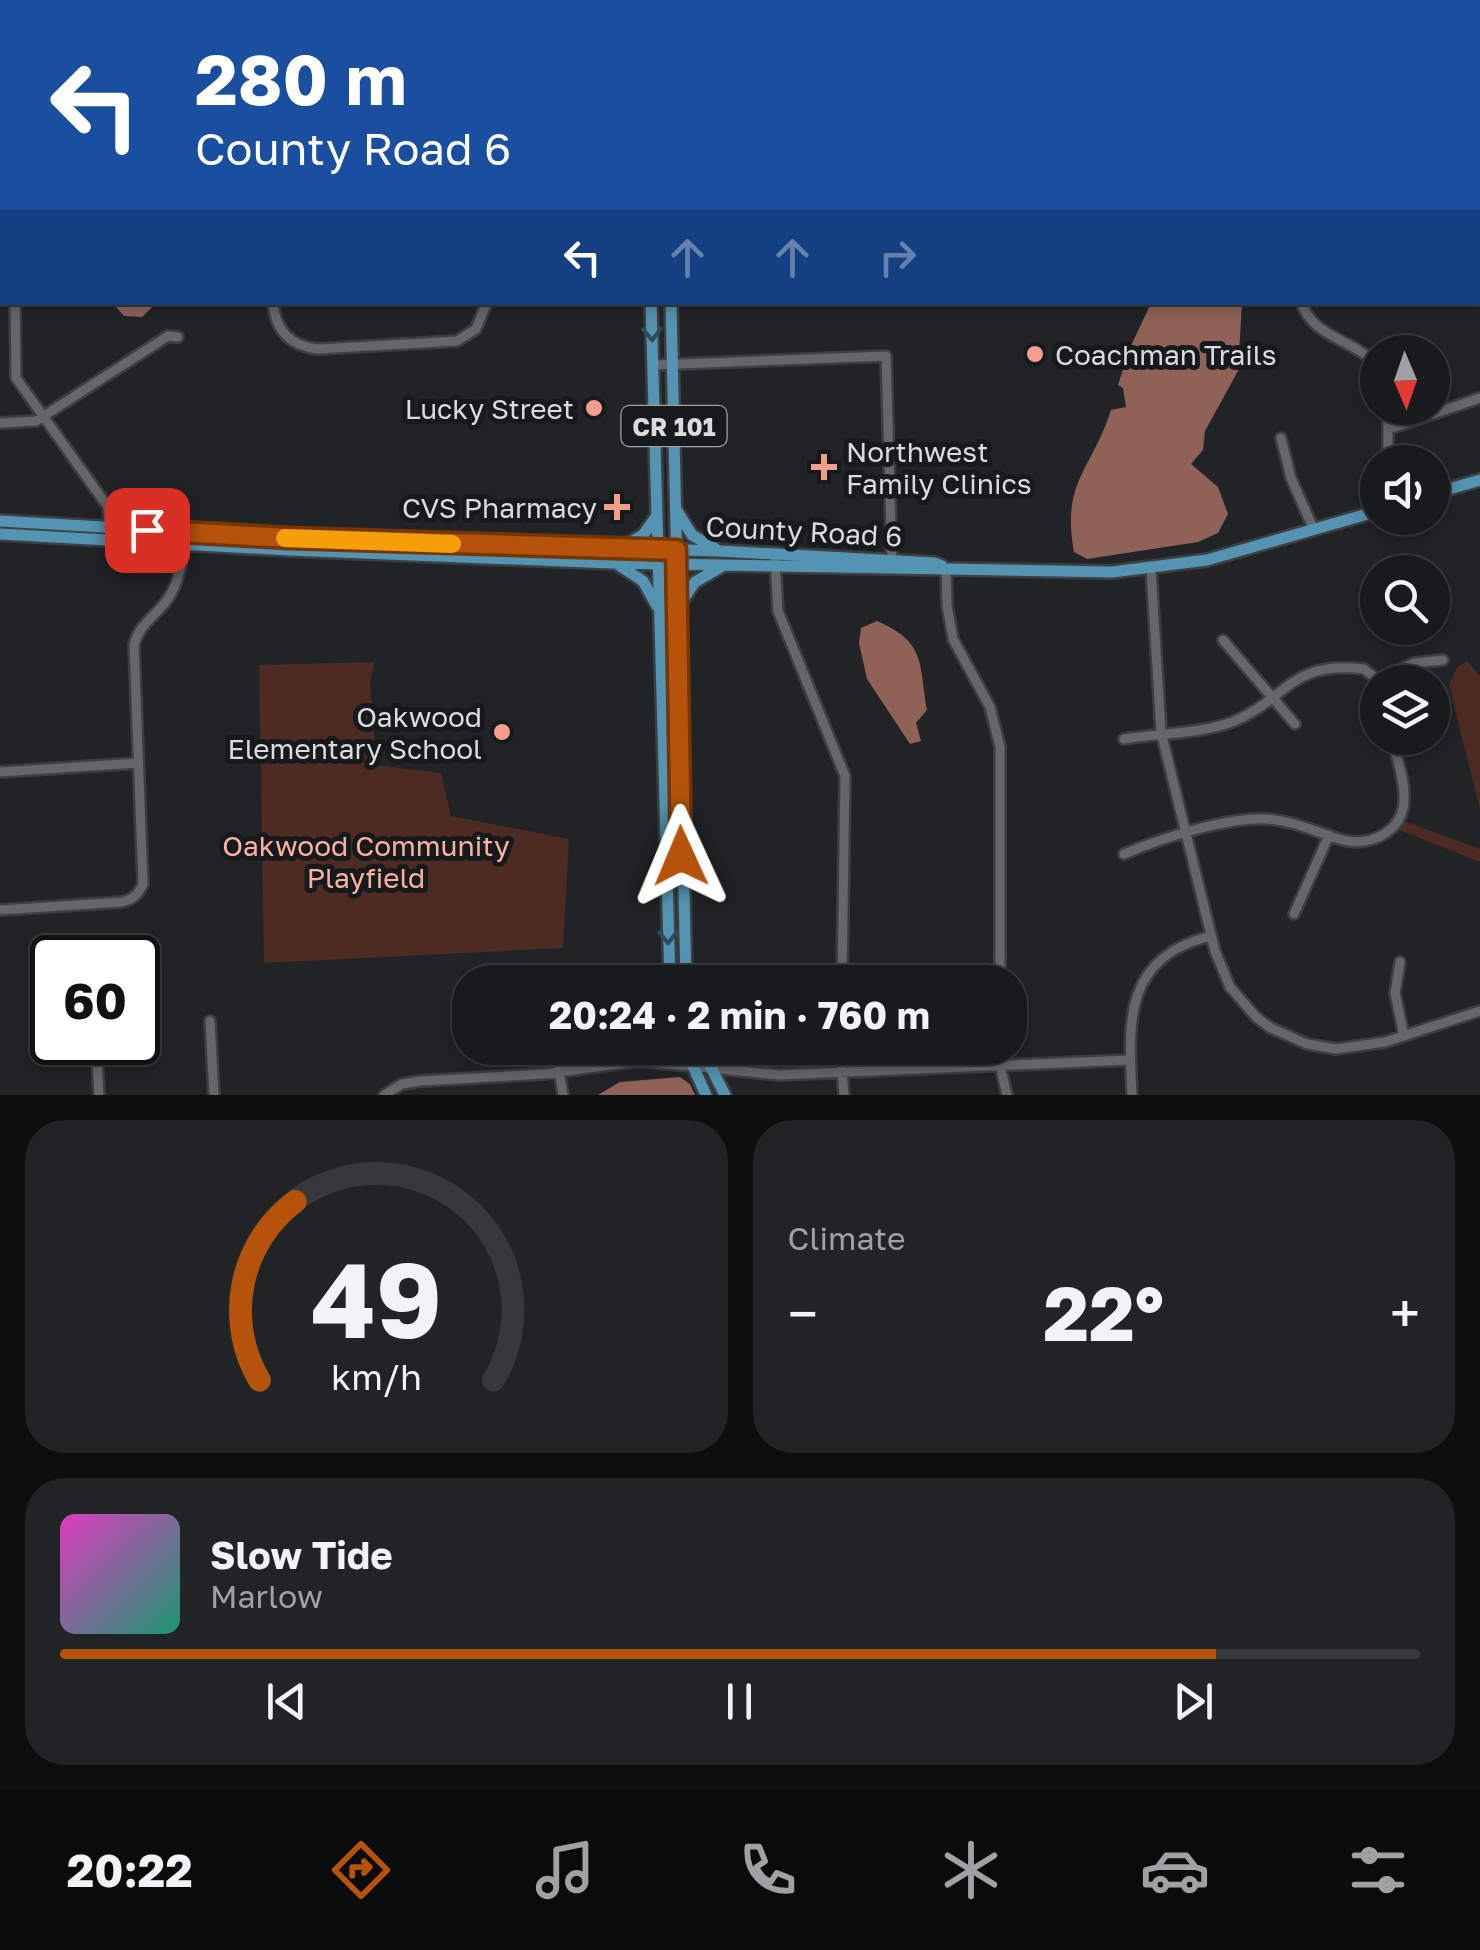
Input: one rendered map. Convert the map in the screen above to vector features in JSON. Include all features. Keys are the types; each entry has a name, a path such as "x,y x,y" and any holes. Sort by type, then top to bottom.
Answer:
{"main road":[{"name":"CR 101","path":"651,305 669,965"},
{"name":"CR 101","path":"670,305 685,965"},
{"path":"1450,489 1480,480"},
{"path":"676,508 692,534 720,551"},
{"path":"618,548 644,535 657,516"},
{"name":"County Road 6","path":"184,538 720,551 775,560 1112,572 1206,560 1360,516"},
{"name":"County Road 6","path":"0,522 109,534"},
{"name":"County Road 6","path":"0,534 109,534 676,565 723,566 775,560"},
{"path":"612,562 643,580 658,610"},
{"path":"678,608 695,582 723,566"},
{"path":"692,1065 706,1095"},
{"path":"709,1066 725,1095"}],"street":[{"path":"15,305 16,378 108,507 109,534"},
{"path":"273,305 275,319 287,338 318,349 458,341 476,329 486,305"},
{"path":"1302,305 1318,330 1360,351"},
{"path":"0,424 36,422 168,336 178,336"},
{"path":"653,365 886,356 892,565"},
{"path":"1388,429 1480,398"},
{"path":"1388,425 1388,445"},
{"path":"1281,438 1291,478 1314,530"},
{"path":"0,910 122,902 136,897 143,884 134,644 142,626 176,586 184,538"},
{"path":"775,560 778,611 845,776 842,965"},
{"path":"946,568 952,639 990,707 1000,747 1000,965"},
{"path":"1151,569 1161,732 1211,936 1221,969 1242,1002 1256,1017 1289,1038 1336,1049 1366,1047 1480,1011"},
{"path":"1223,640 1295,724"},
{"path":"1410,665 1443,660"},
{"path":"1124,739 1233,722 1291,681 1322,669 1360,668"},
{"path":"1124,854 1186,834 1267,819 1364,842 1384,834 1403,809 1395,755"},
{"path":"0,772 138,763"},
{"path":"1294,914 1329,835"},
{"path":"1132,1095 1134,1000 1149,972 1173,950 1211,936"},
{"path":"1400,962 1396,993 1404,1036"},
{"path":"210,1021 214,1095"},
{"path":"1027,1064 1130,1060"},
{"path":"97,1065 98,1095"},
{"path":"384,1095 412,1082 604,1065"},
{"path":"700,1065 779,1075 1000,1065 1007,1095"},
{"path":"840,1065 844,1095"},
{"path":"559,1070 563,1095"}],"green space":[{"path":"1467,661 1480,676 1480,809 1450,690 1457,667"},
{"name":"Oakwood Community Playfield","path":"375,662 370,681 376,765 441,773 451,816 569,839 563,948 264,963 259,665"},
{"path":"1399,819 1480,849 1480,862 1392,827"}],"shaded area":[{"path":"114,305 154,305 142,317 124,316"},
{"path":"1150,305 1242,305 1238,371 1205,431 1203,450 1191,464 1218,487 1228,514 1218,533 1198,542 1087,559 1074,552 1071,528 1075,492 1111,410 1126,407 1123,388 1118,385"},
{"path":"877,621 904,637 917,656 927,710 916,723 921,741 910,744 867,679 859,643 861,628"},
{"path":"680,1077 690,1084 695,1095 598,1095 620,1082"}],"slow traffic":[{"path":"285,538 452,544"}],"place":[{"name":"Coachman Trails","path":"1035,354"},
{"name":"Lucky Street","path":"594,408"},
{"name":"Northwest Family Clinics","path":"824,467"},
{"name":"CVS Pharmacy","path":"617,507"},
{"name":"Oakwood Elementary School","path":"502,732"}],"route":[{"path":"147,530 676,550 681,856"}]}
